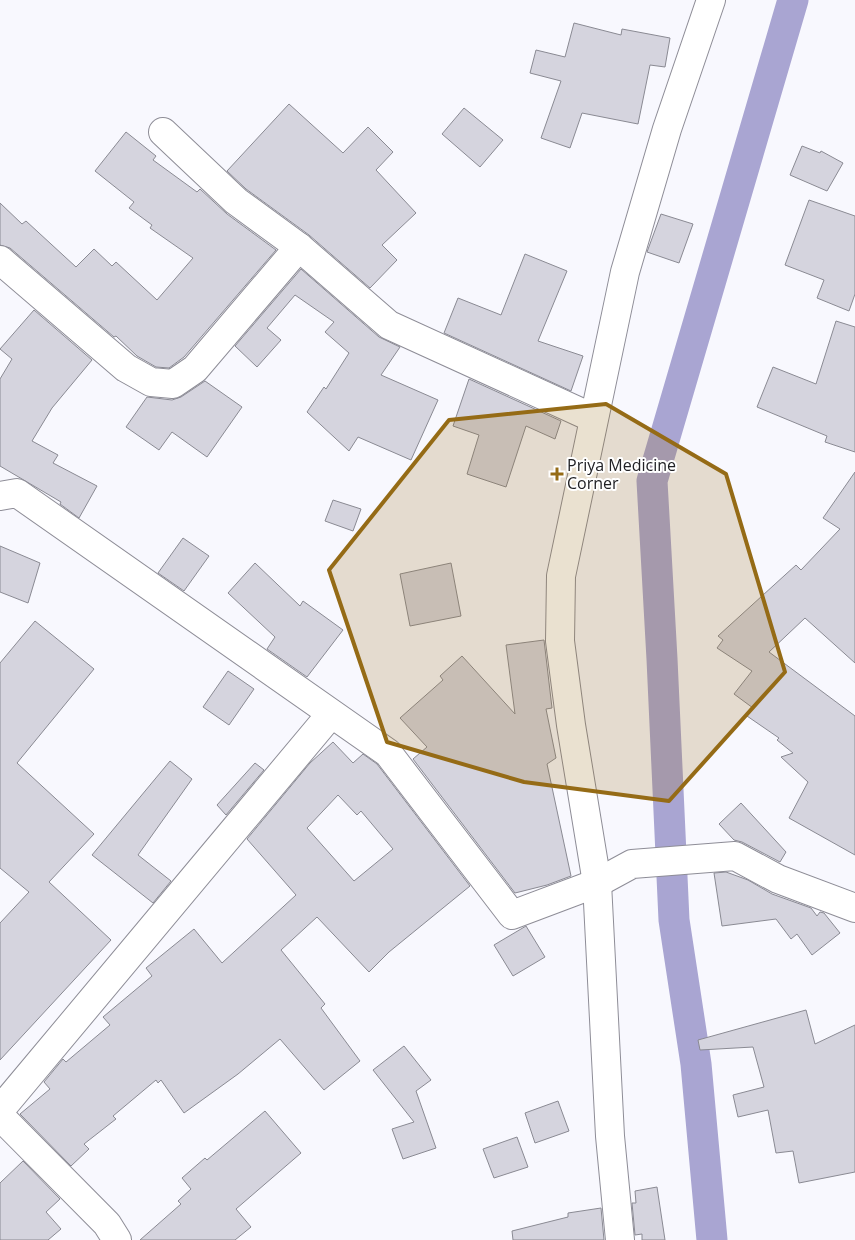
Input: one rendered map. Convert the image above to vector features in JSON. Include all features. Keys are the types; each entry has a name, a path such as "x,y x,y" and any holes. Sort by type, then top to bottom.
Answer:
{"street":[{"path":"620,1240 610,1136 597,883 571,725 560,641 561,576 625,272 668,130 711,0"},
{"path":"163,132 236,202 299,247 389,325 593,418"},
{"path":"0,260 126,368 151,382 173,384 195,369 299,247"},
{"path":"0,496 17,493 388,754 512,915 597,883 632,864 735,856 778,879 855,908"},
{"path":"0,1110 331,714"},
{"path":"0,1116 107,1224 116,1240"}],"highlighted area":[{"path":"606,404 726,474 785,672 669,801 524,782 387,742 329,570 449,420"}],"building":[{"path":"574,23 621,35 622,29 670,38 665,67 650,65 638,124 582,113 570,148 541,138 561,81 530,73 536,50 565,57"},
{"path":"289,104 343,153 368,127 393,152 376,170 416,213 382,245 397,260 370,288 309,235 246,189 227,171"},
{"path":"464,108 503,140 480,167 442,134"},
{"path":"126,132 156,156 153,160 197,192 200,189 227,214 276,250 184,357 169,368 156,367 137,356 116,336 114,337 10,248 0,245 0,203 22,224 26,221 76,267 94,249 112,266 116,262 157,300 193,258 150,228 152,225 129,208 134,202 95,171"},
{"path":"802,146 820,153 821,151 843,163 827,191 790,175"},
{"path":"809,200 855,216 855,294 849,311 817,298 824,280 785,265"},
{"path":"661,214 693,224 679,263 647,252"},
{"path":"525,254 567,271 538,341 583,356 571,391 444,333 458,298 501,315"},
{"path":"301,269 379,337 400,347 381,375 438,400 411,460 358,437 349,451 307,412 324,387 326,389 349,353 325,332 334,322 295,295 267,328 281,340 257,367 235,346"},
{"path":"34,310 92,360 52,408 32,441 58,455 53,463 97,486 79,518 60,504 61,502 0,466 0,379 12,359 0,349"},
{"path":"836,321 855,327 855,452 825,442 827,436 757,407 773,367 816,384"},
{"path":"469,379 561,421 555,439 526,426 506,487 467,474 479,435 453,426"},
{"path":"205,381 242,407 207,457 172,432 159,450 126,427 147,397 172,400 181,397"},
{"path":"855,472 855,663 805,618 769,652 855,716 855,855 789,818 808,782 781,757 793,753 777,740 779,738 747,716 753,708 734,694 752,671 717,648 723,640 718,636 796,565 801,570 840,529 823,518"},
{"path":"333,500 361,509 353,531 325,521"},
{"path":"183,538 209,556 184,591 158,573"},
{"path":"0,546 40,563 28,603 0,592"},
{"path":"255,563 300,606 303,601 343,630 307,677 267,649 275,637 228,593"},
{"path":"451,563 461,616 410,626 400,574"},
{"path":"35,621 94,669 17,763 94,834 49,882 111,940 0,1060 0,923 29,892 0,868 0,663"},
{"path":"544,640 552,708 546,709 556,758 547,764 571,876 547,885 515,893 413,759 427,747 400,718 443,680 440,676 462,656 515,714 506,645"},
{"path":"228,671 254,689 229,725 203,707"},
{"path":"333,742 353,763 363,754 377,764 470,886 389,952 369,972 317,917 281,950 325,1004 321,1008 360,1061 324,1090 280,1039 238,1074 184,1113 161,1080 158,1083 156,1080 113,1116 116,1119 84,1144 89,1149 71,1166 20,1114 50,1089 44,1082 63,1059 66,1062 110,1025 103,1017 152,976 146,968 194,929 222,963 296,895 247,839 310,763","holes":["338,795 357,815 361,811 393,849 354,881 307,828"]},
{"path":"170,761 192,779 138,855 171,881 153,903 92,855"},
{"path":"255,763 264,770 226,815 217,805"},
{"path":"741,803 786,852 780,862 742,842 734,840 719,824"},
{"path":"726,872 748,880 772,894 811,908 817,916 820,912 824,913 840,933 812,955 797,934 791,939 776,919 722,926 714,873"},
{"path":"526,926 545,957 513,976 494,945"},
{"path":"806,1010 815,1044 855,1025 855,1172 799,1183 793,1151 776,1153 768,1110 738,1117 733,1095 764,1087 753,1047 700,1050 698,1040"},
{"path":"404,1046 431,1080 416,1091 436,1148 403,1159 392,1129 414,1122 373,1070"},
{"path":"558,1101 569,1131 535,1143 525,1113"},
{"path":"265,1111 301,1153 236,1209 251,1227 235,1240 140,1240 181,1204 178,1201 191,1189 182,1178 205,1158 207,1160"},
{"path":"517,1137 528,1167 494,1178 483,1149"},
{"path":"23,1161 60,1199 46,1212 61,1229 48,1240 0,1240 0,1183"},
{"path":"657,1187 665,1240 642,1240 642,1234 635,1235 632,1203 636,1203 635,1191"},
{"path":"601,1208 604,1240 513,1240 512,1231 568,1217 568,1213"}],"waterway":[{"path":"712,1240 696,1064 674,920 652,481 793,0"}],"place":[{"name":"Priya Medicine Corner","path":"557,474"}]}
